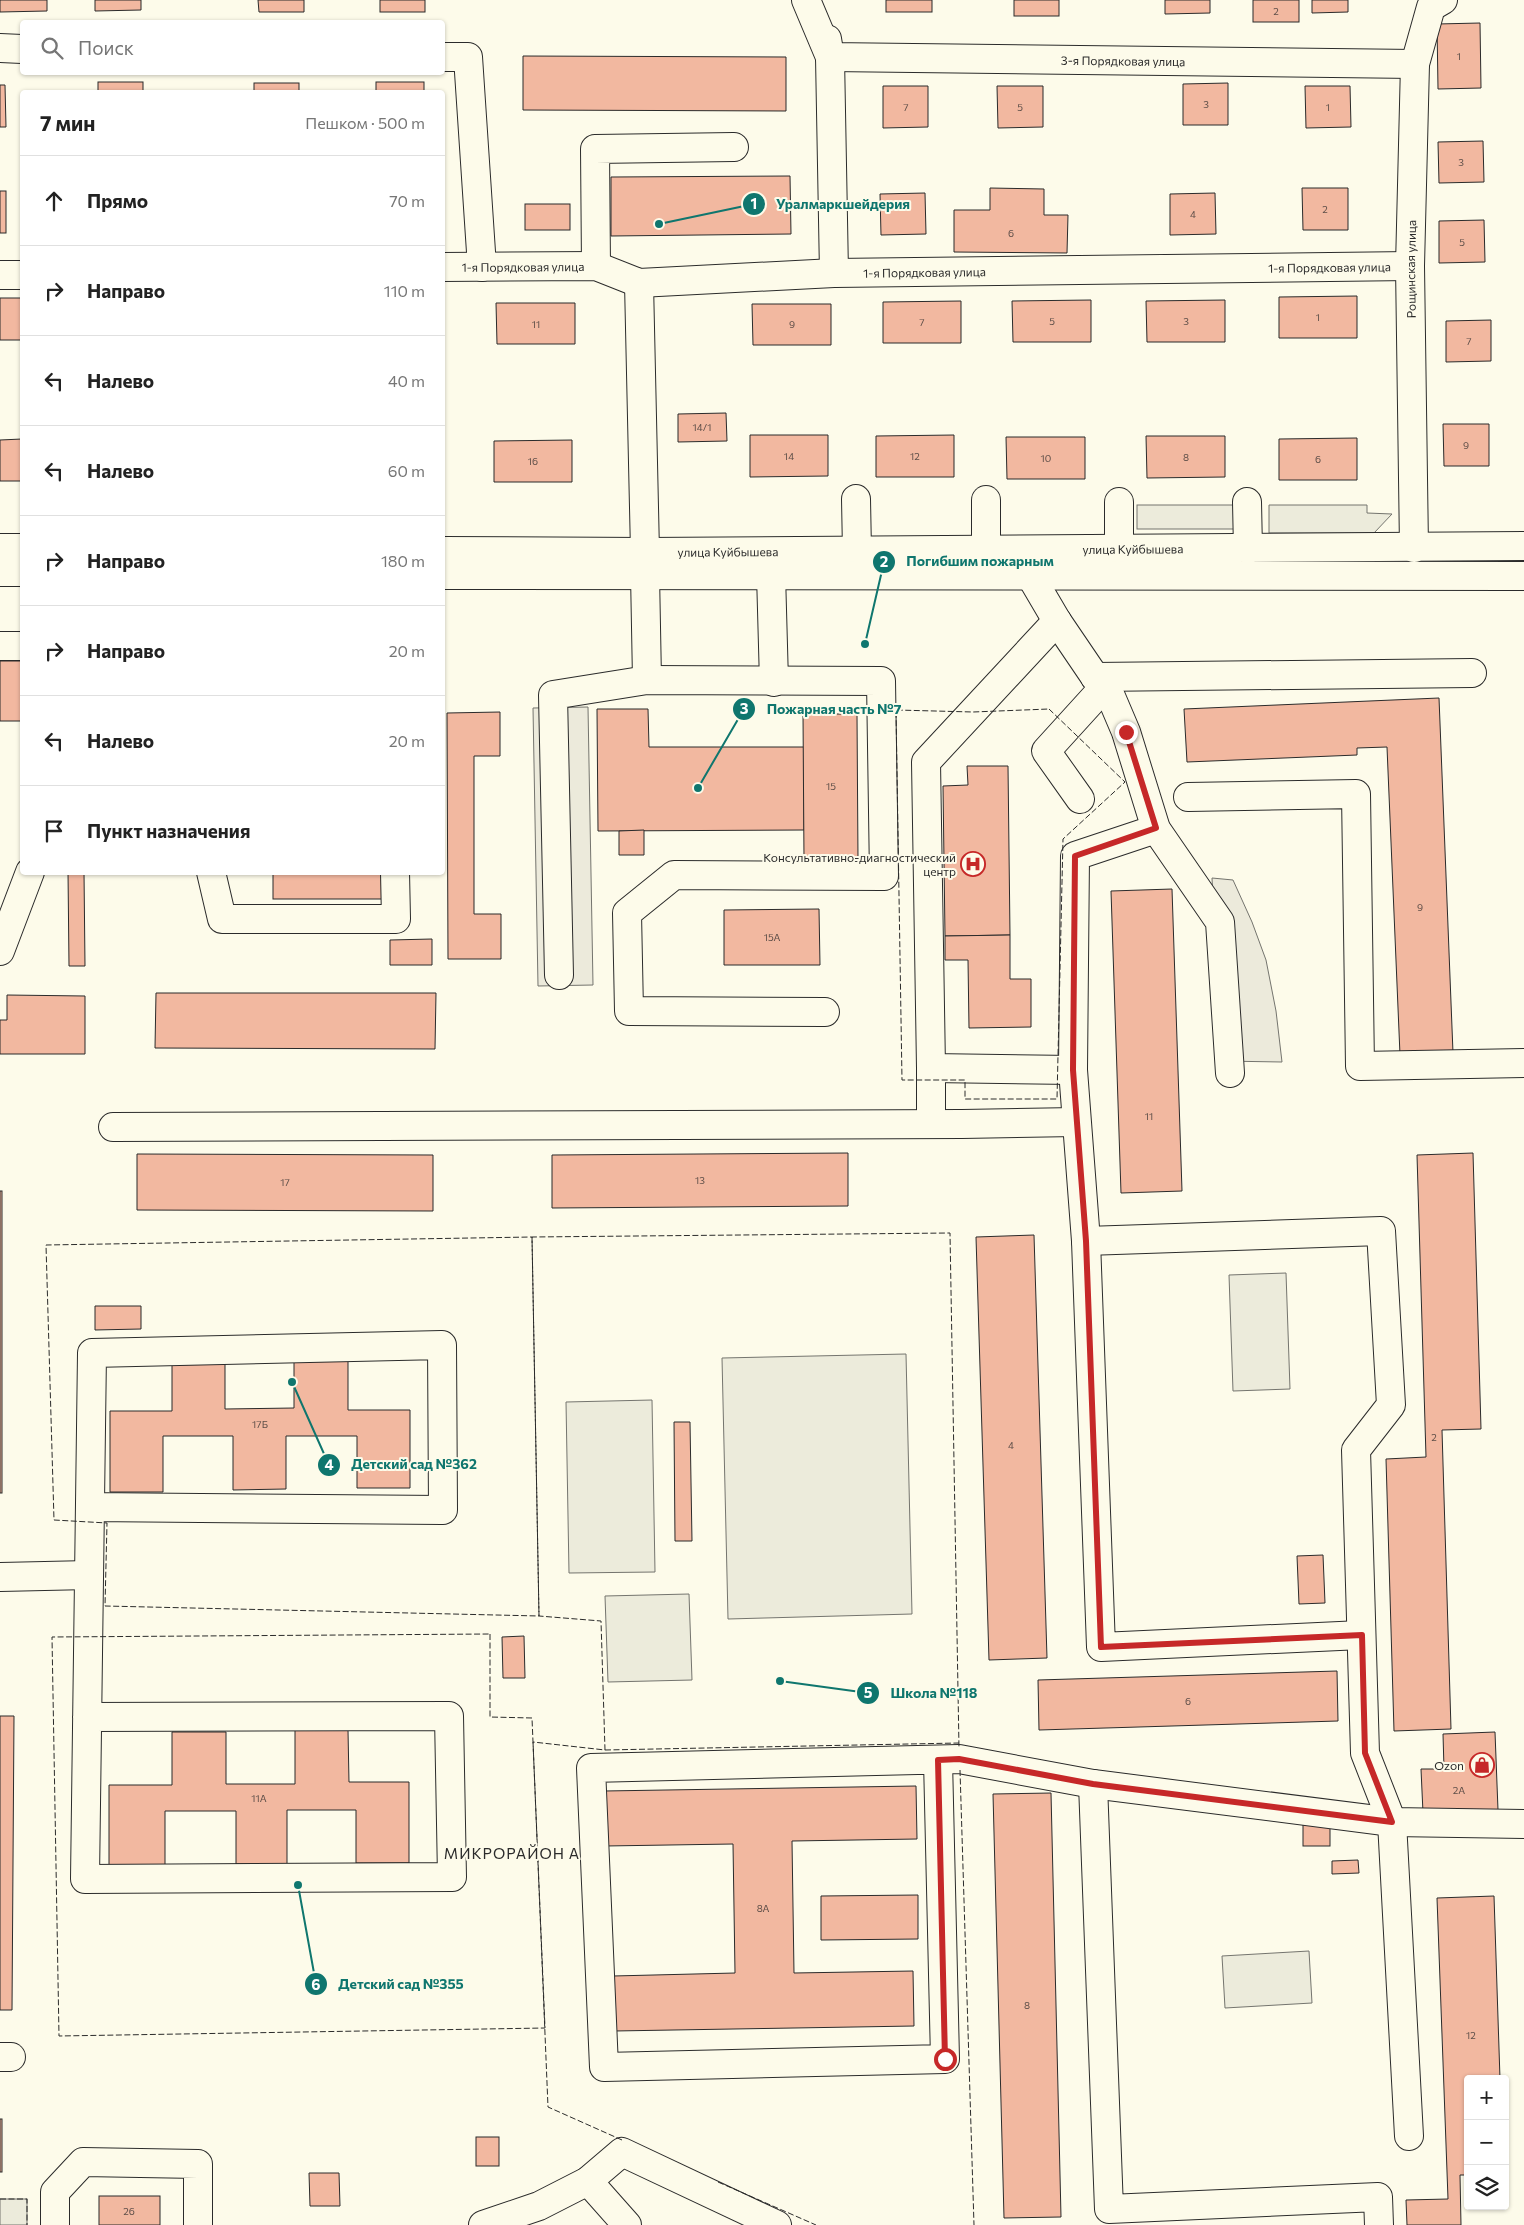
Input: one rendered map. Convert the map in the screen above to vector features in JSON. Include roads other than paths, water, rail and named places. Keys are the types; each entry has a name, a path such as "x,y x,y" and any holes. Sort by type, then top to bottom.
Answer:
{"street":[{"path":"806,0 830,57"},
{"path":"822,0 830,57 834,273"},
{"name":"Рощинская улица","path":"1414,548 1410,266 1416,64 1434,2"},
{"path":"0,48 20,49"},
{"path":"455,57 482,267"},
{"name":"3-я Порядковая улица","path":"830,57 1416,64"},
{"path":"596,266 595,149 734,147"},
{"name":"1-я Порядковая улица","path":"445,267 596,266 639,283 834,273 1410,266"},
{"path":"0,275 20,275"},
{"path":"639,283 647,680"},
{"path":"856,499 857,551"},
{"path":"986,500 986,550"},
{"path":"1119,502 1119,549"},
{"path":"1247,502 1248,549"},
{"name":"улица Куйбышева","path":"445,575 857,551 1524,546"},
{"path":"0,548 20,548"},
{"name":"улица Куйбышева","path":"445,551 645,563 771,574 1524,576"},
{"path":"0,572 20,572"},
{"path":"771,574 774,682"},
{"path":"1030,575 1057,621 1101,681 1126,732 1156,828 1220,922 1230,1073"},
{"path":"932,1124 926,762 1057,621"},
{"path":"0,646 20,646"},
{"path":"1101,681 1472,673"},
{"path":"559,976 553,695 647,680 880,681 884,876 674,875 627,913 629,1011 825,1012"},
{"path":"1080,799 1046,751 1101,681"},
{"path":"1188,797 1356,794 1360,1066 1524,1063"},
{"path":"1156,828 1075,856 1073,1070 1086,1241 1101,1647 1362,1635"},
{"path":"0,951 29,875"},
{"path":"212,875 222,919 396,919 395,875"},
{"path":"931,1068 1073,1070"},
{"path":"113,1127 1076,1122"},
{"path":"1086,1241 1381,1231 1391,1405 1356,1450 1365,1753 1392,1822 1409,2136"},
{"path":"87,1716 449,1716 452,1877 85,1879 87,1716 92,1353 442,1345 443,1510 90,1507"},
{"path":"0,1577 89,1575"},
{"path":"938,1760 945,2059 604,2067 591,1768 959,1759 1093,1784 1392,1822 1524,1824"},
{"path":"1093,1784 1109,2209 1378,2197 1379,2225"},
{"path":"483,2225 539,2206 588,2181 622,2152 777,2225"},
{"path":"54,2225 54,2192 84,2162 198,2164 198,2225"},
{"path":"588,2181 627,2225"}],"place":[{"name":"Уралмаркшейдерия","path":"659,224"},
{"name":"Погибшим пожарным","path":"865,644"},
{"name":"Пожарная часть №7","path":"698,788"},
{"name":"Консультативно-диагностический центр","path":"973,864"},
{"name":"Детский сад №362","path":"292,1382"},
{"name":"Школа №118","path":"780,1681"},
{"name":"Ozon","path":"1482,1765"},
{"name":"Детский сад №355","path":"298,1885"}],"district":[{"name":"МИКРОРАЙОН А","path":"512,1853"}]}
